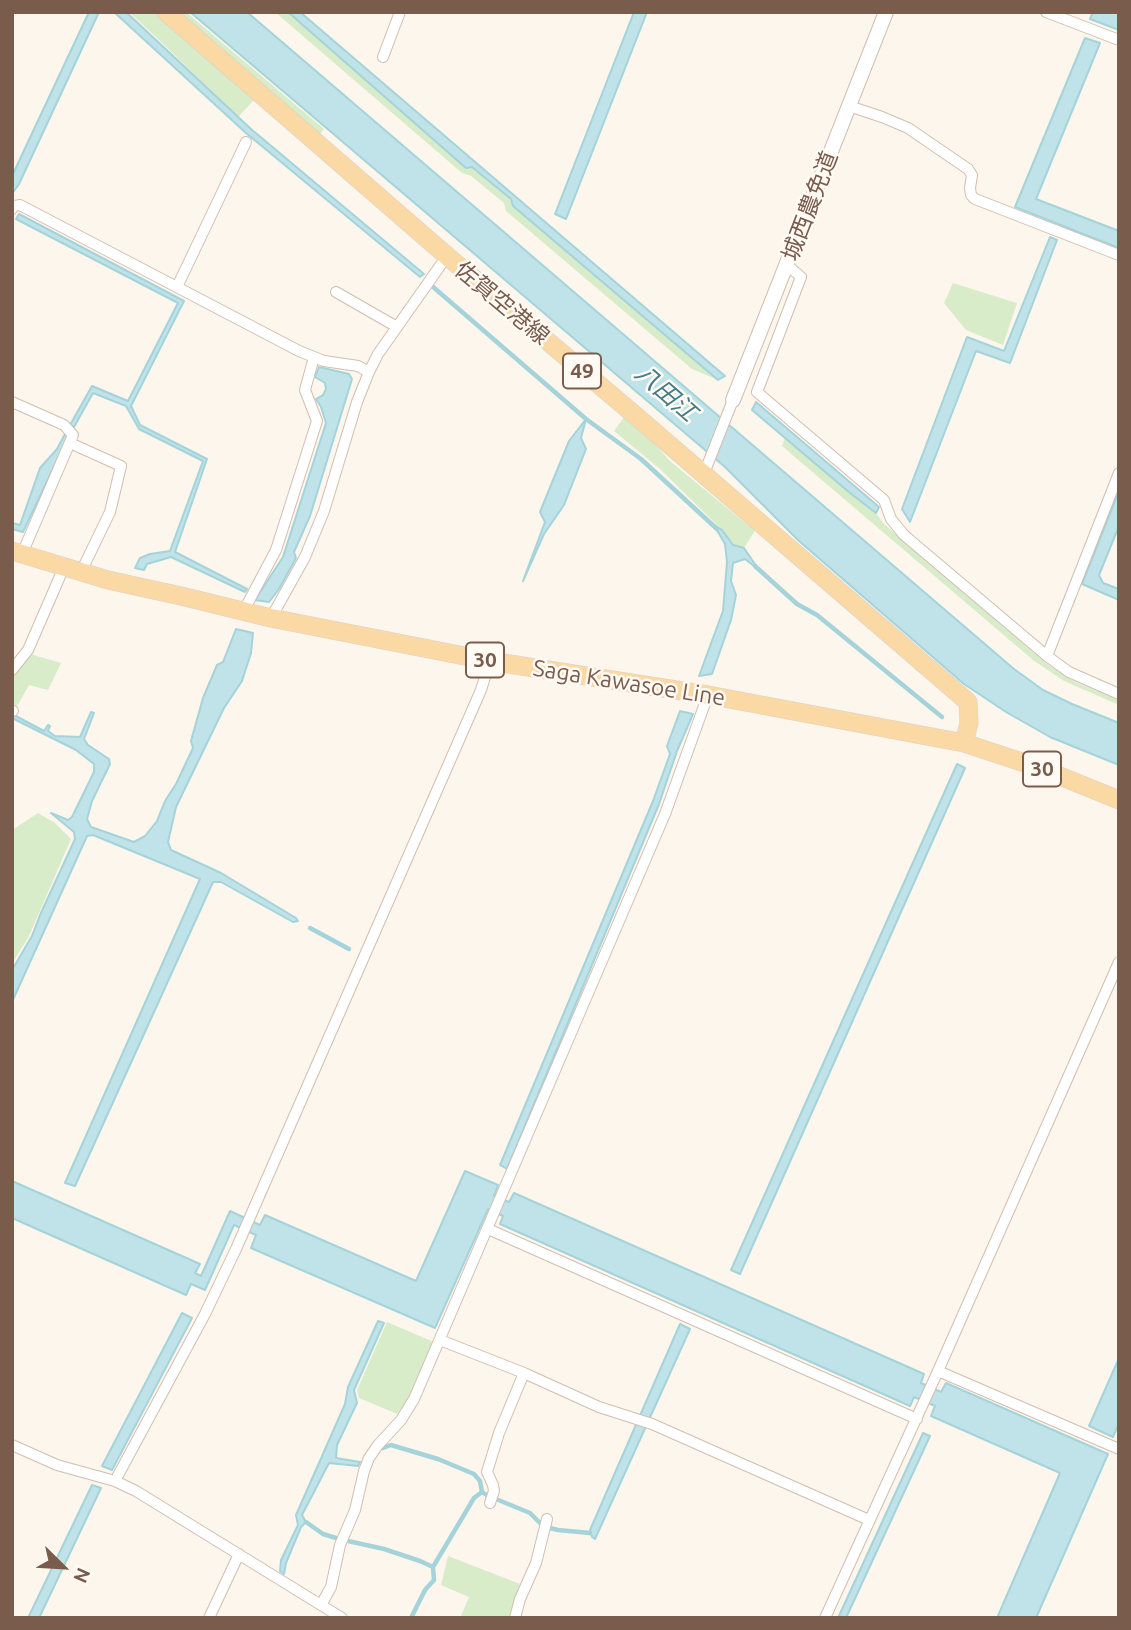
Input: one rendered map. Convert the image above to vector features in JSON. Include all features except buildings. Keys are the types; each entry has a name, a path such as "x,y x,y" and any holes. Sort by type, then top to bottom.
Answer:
{"main road":[{"name":"佐賀空港線","path":"166,12 968,702 969,723 964,743"},
{"name":"Saga Kawasoe Line","path":"17,553 108,580 271,618 490,661 708,695 964,743 1040,768 1119,800"}],"street":[{"path":"383,57 400,12"},
{"name":"城西農免道","path":"733,400 886,12"},
{"path":"1046,12 1119,40"},
{"path":"849,106 908,128 968,169 972,175 971,195 975,199 1119,255"},
{"path":"177,287 246,142"},
{"path":"12,209 20,205 314,357 358,366 369,372"},
{"path":"271,618 305,557 324,511 357,402 369,372 378,354 447,256"},
{"path":"787,265 801,277 757,392 884,500 891,519 904,535 1048,656 1069,672 1119,694"},
{"path":"336,292 397,327"},
{"path":"243,612 276,550 317,421 305,390 314,357"},
{"path":"704,476 733,400"},
{"path":"12,402 64,425 73,435 17,553"},
{"path":"12,670 28,650 73,569 110,512 121,466 70,443"},
{"path":"1048,656 1119,473"},
{"path":"116,1481 205,1314 243,1233 481,690 490,661"},
{"path":"321,1605 331,1587 340,1545 355,1510 369,1458 401,1420 414,1399 664,814 708,695"},
{"path":"825,1618 917,1419 1119,962"},
{"path":"488,1229 917,1419"},
{"path":"440,1339 600,1407 652,1424 869,1520"},
{"path":"938,1371 1119,1450"},
{"path":"490,1503 494,1491 487,1472 499,1433 524,1373"},
{"path":"12,1445 57,1465 116,1481 136,1491 342,1618"},
{"path":"515,1618 520,1599 536,1563 547,1519"},
{"path":"209,1618 239,1554"}],"green space":[{"path":"129,12 156,12 256,98 238,117"},
{"path":"174,12 186,12 324,129 319,136"},
{"path":"275,12 288,12 466,167 472,167 511,200 513,206 718,380 692,369 506,211 504,203 471,176 462,173"},
{"path":"953,283 1017,303 1003,345 966,330 944,303"},
{"path":"627,413 670,461 755,531 744,548 733,545 722,530 660,469 614,431"},
{"path":"785,437 876,513 884,524 1047,664 1075,682 1119,700 1119,705 1064,681 1033,660 782,446"},
{"path":"30,654 61,663 48,690 29,685 16,708 12,706 12,677"},
{"path":"38,813 55,823 71,839 29,936 12,964 12,830"},
{"path":"387,1322 434,1342 408,1399 397,1414 359,1398 357,1390"},
{"path":"448,1556 520,1584 509,1618 460,1618 469,1597 441,1585"}],"water":[{"path":"89,12 99,12 12,194 12,176"},
{"path":"114,12 126,12 251,129 424,274 420,277 246,133"},
{"name":"八田江","path":"190,12 247,12 1014,669 1043,690 1119,723 1119,765 1050,737 964,684 799,541 725,467"},
{"path":"288,12 300,12 725,376 718,380 513,206 511,199 472,167 466,168"},
{"path":"634,12 647,12 566,219 555,214"},
{"path":"1093,12 1119,12 1119,30 1090,19"},
{"path":"1085,38 1100,43 1036,199 1119,231 1119,248 1015,207"},
{"path":"19,214 184,301 131,406 140,425 207,459 175,552 247,589 245,592 171,557 147,564 144,570 135,568 140,558 170,551 203,461 139,429 126,406 93,393 74,427 70,425 92,386 128,401 178,303 16,219"},
{"path":"1050,237 1057,240 1010,363 976,351 910,522 902,509 967,337 1004,351"},
{"path":"319,367 349,374 352,379 310,516 294,552 296,558 269,602 255,600 283,557 326,423 316,399 323,395 326,389 325,383 315,377"},
{"path":"756,402 879,507 876,513 752,410"},
{"path":"586,419 581,438 586,449 564,505 544,534 523,581 545,522 540,512 569,441"},
{"path":"65,434 68,437 23,532 12,529 12,523 20,525 40,468 57,449"},
{"path":"1119,491 1119,526 1099,575 1103,583 1119,589 1119,600 1082,584"},
{"path":"714,525 722,530 733,545 744,548 759,570 745,559 733,563 731,581 736,595 731,620 712,674 699,676 723,611 727,562 725,544"},
{"path":"236,629 253,633 251,653 242,681 224,708 176,807 168,842 171,850 221,873 298,921 293,922 221,882 213,882 75,1186 65,1183 200,879 93,835 87,836 12,1002 12,970 32,936 75,839 74,832 51,813 68,820 72,817 94,772 94,764 76,750 12,718 12,714 44,731 50,726 48,731 55,736 80,737 91,712 94,713 84,739 88,745 109,759 110,764 92,801 87,819 91,827 134,842 145,836 157,821 176,784 193,748 191,741 203,698 217,665 223,662"},
{"path":"680,711 693,714 659,804 507,1169 500,1165 653,801 670,754 667,746"},
{"path":"957,764 965,768 740,1274 731,1270"},
{"path":"465,1171 498,1185 494,1196 509,1202 514,1193 924,1374 921,1383 941,1392 946,1383 1108,1454 1036,1618 997,1618 1060,1473 931,1416 935,1406 914,1397 910,1406 500,1224 503,1216 488,1209 435,1328 251,1248 256,1235 234,1225 205,1290 191,1284 186,1295 12,1218 12,1181 200,1264 195,1273 201,1276 230,1211 260,1225 265,1215 416,1281"},
{"path":"182,1313 192,1318 112,1470 102,1466"},
{"path":"378,1321 384,1323 354,1390 357,1403 337,1445 336,1458 360,1462 358,1466 329,1463 302,1515 306,1522 301,1527 284,1574 280,1571 281,1560 298,1525 296,1515"},
{"path":"680,1324 690,1329 595,1539 590,1530"},
{"path":"1119,1358 1119,1423 1113,1437 1089,1426"},
{"path":"923,1433 930,1436 846,1618 838,1618"},
{"path":"92,1485 101,1488 39,1618 28,1618"}],"waterway":[{"path":"432,286 586,419 641,459 717,529"},
{"path":"755,566 797,604 817,615 942,717"},
{"path":"310,928 349,949"},
{"path":"383,1448 391,1445 438,1459 474,1474 480,1481 482,1492 488,1496"},
{"path":"411,1618 425,1590 434,1580 433,1567 474,1498 482,1492"},
{"path":"496,1499 530,1513 540,1523"},
{"path":"306,1522 323,1534 336,1538"},
{"path":"550,1528 590,1533"},
{"path":"348,1541 384,1549 433,1567"}]}
